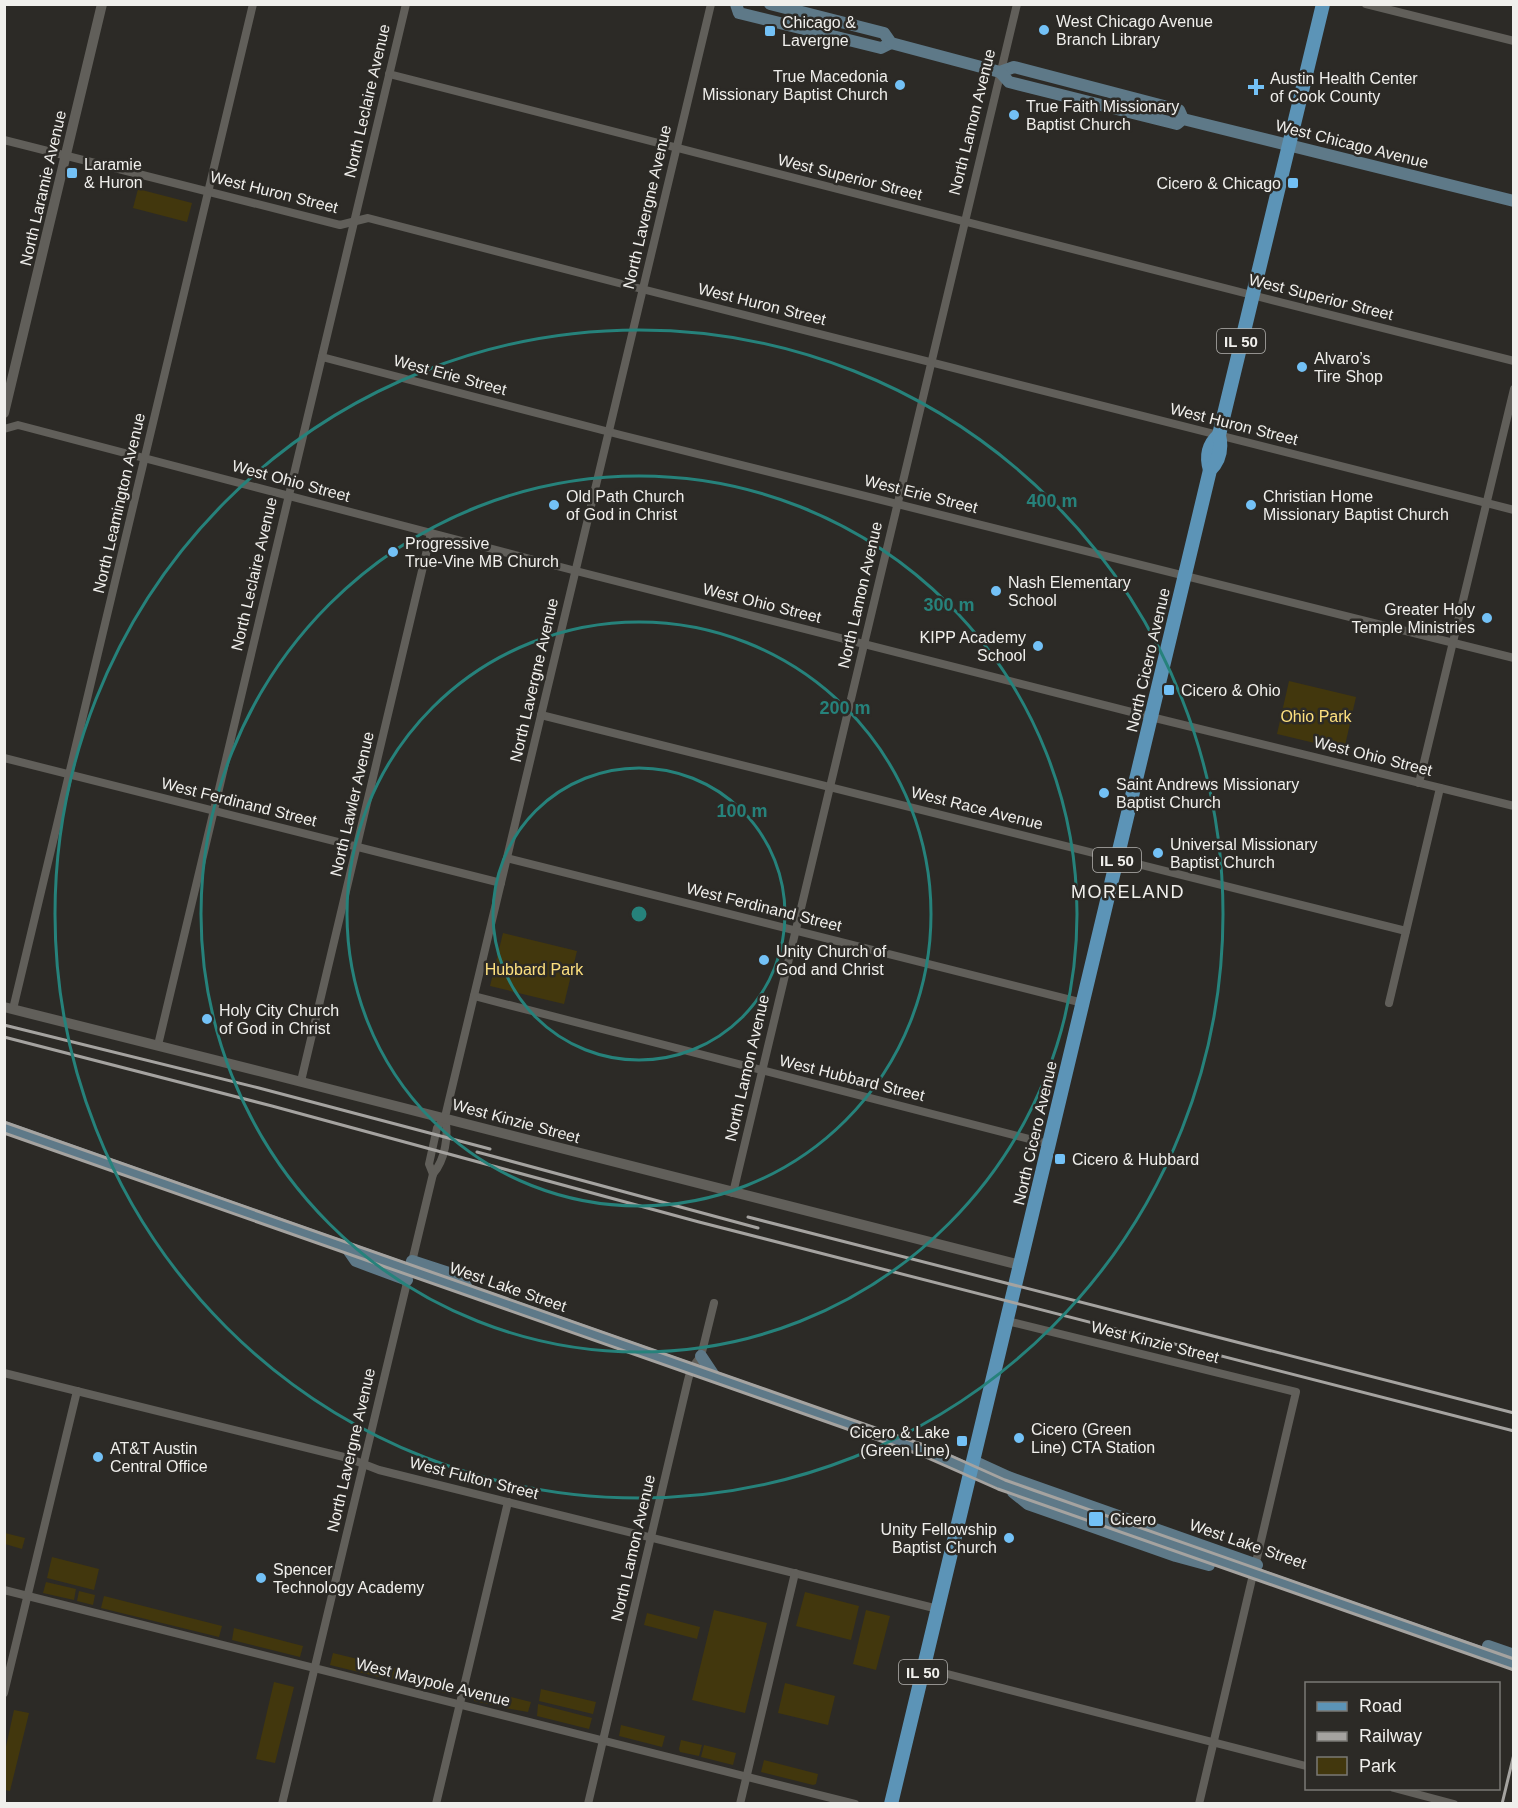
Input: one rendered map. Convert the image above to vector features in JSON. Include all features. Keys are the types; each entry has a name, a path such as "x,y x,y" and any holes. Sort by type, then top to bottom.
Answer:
{"main road":[{"name":"West Chicago Avenue","path":"736,4 739,13 881,48 891,43"},
{"name":"West Chicago Avenue","path":"770,4 884,33 891,43 1000,72 1009,82 1177,124 1183,119 1514,201"},
{"name":"North Cicero Avenue","path":"891,1803 1210,470 1217,463 1221,445 1219,435 1323,4"},
{"name":"West Lake Street","path":"4,1127 934,1454 1008,1477 1514,1673"},
{"path":"347,1248 356,1261 461,1277 468,1290"},
{"path":"701,1356 716,1377"},
{"name":"West Lake Street","path":"972,1466 999,1483 1514,1664"},
{"name":"West Lake Street","path":"1254,1573 1514,1655"}],"street":[{"name":"North Laramie Avenue","path":"4,413 102,4"},
{"name":"North Leamington Avenue","path":"9,1008 69,774 253,4"},
{"name":"North Leclaire Avenue","path":"158,1045 406,4"},
{"name":"North Lavergne Avenue","path":"282,1803 433,1174 440,1166 448,1131 445,1117 711,4"},
{"name":"North Lamon Avenue","path":"732,1192 1017,4"},
{"path":"1366,4 1514,41"},
{"name":"West Superior Street","path":"389,74 1514,361"},
{"name":"West Huron Street","path":"4,140 339,225 368,218 643,290 1514,510"},
{"name":"West Erie Street","path":"322,357 609,432 1514,658"},
{"path":"1419,783 1514,389"},
{"name":"West Ohio Street","path":"4,429 18,425 576,571 1151,717 1514,806"},
{"name":"North Lawler Avenue","path":"301,1081 431,533"},
{"name":"West Race Avenue","path":"542,715 1406,931"},
{"name":"West Ferdinand Street","path":"4,758 501,883"},
{"path":"1389,1003 1440,788"},
{"name":"West Ferdinand Street","path":"507,858 1083,1003"},
{"name":"West Hubbard Street","path":"474,996 1049,1144"},
{"name":"West Kinzie Street","path":"9,1008 1020,1265"},
{"name":"North Lamon Avenue","path":"588,1803 691,1369 701,1356 714,1302"},
{"name":"West Kinzie Street","path":"1007,1322 1296,1392 1254,1573"},
{"name":"West Fulton Street","path":"4,1373 348,1458 379,1470 938,1609"},
{"path":"4,1693 77,1391"},
{"path":"436,1803 508,1502"},
{"path":"740,1803 795,1573"},
{"path":"1199,1803 1254,1573"},
{"name":"West Maypole Avenue","path":"4,1590 855,1803"},
{"path":"924,1668 1305,1766"},
{"path":"1403,1790 1454,1803"}],"green space":[{"path":"138,189 192,203 187,222 133,208"},
{"name":"Ohio Park","path":"1289,681 1356,697 1344,750 1277,734"},
{"name":"Hubbard Park","path":"503,933 577,951 564,1004 490,986"},
{"path":"5,1533 25,1538 22,1549 5,1544"},
{"path":"52,1557 99,1569 94,1590 47,1578"},
{"path":"46,1582 76,1589 74,1600 43,1593"},
{"path":"79,1591 95,1595 93,1605 77,1601"},
{"path":"805,1592 859,1606 851,1640 796,1626"},
{"path":"104,1596 222,1626 219,1637 101,1608"},
{"path":"714,1610 767,1623 745,1713 692,1700"},
{"path":"866,1610 890,1616 876,1670 853,1664"},
{"path":"647,1613 700,1627 697,1639 644,1625"},
{"path":"234,1628 303,1646 300,1657 232,1640"},
{"path":"333,1653 386,1666 383,1678 330,1665"},
{"path":"394,1668 414,1673 412,1684 391,1679"},
{"path":"416,1674 448,1682 445,1693 413,1685"},
{"path":"274,1682 294,1687 275,1763 256,1759"},
{"path":"785,1683 835,1696 828,1725 778,1713"},
{"path":"476,1689 505,1696 502,1707 474,1701"},
{"path":"541,1689 596,1702 593,1714 539,1701"},
{"path":"507,1696 531,1702 528,1712 505,1708"},
{"path":"538,1704 592,1718 589,1729 537,1716"},
{"path":"14,1710 29,1713 10,1791 5,1790 5,1751"},
{"path":"621,1725 665,1736 662,1747 619,1736"},
{"path":"681,1740 702,1745 699,1756 680,1752"},
{"path":"704,1745 736,1753 733,1765 701,1757"},
{"path":"764,1760 818,1774 816,1784 761,1772"}],"railway":[{"path":"4,1025 259,1088 490,1149"},
{"path":"4,1037 272,1106 699,1222 1514,1431"},
{"path":"4,1122 938,1450 1005,1480 1514,1659"},
{"path":"4,1133 921,1455 998,1489 1514,1670"},
{"path":"477,1152 758,1228"},
{"path":"748,1217 1514,1413"},
{"path":"1502,1804 1514,1754"}],"place":[{"name":"West Chicago Avenue Branch Library","path":"1044,30"},
{"name":"Chicago & Lavergne","path":"770,31"},
{"name":"True Macedonia Missionary Baptist Church","path":"900,85"},
{"name":"Austin Health Center of Cook County","path":"1256,87"},
{"name":"True Faith Missionary Baptist Church","path":"1014,115"},
{"name":"Laramie & Huron","path":"72,173"},
{"name":"Cicero & Chicago","path":"1293,183"},
{"name":"Alvaro’s Tire Shop","path":"1302,367"},
{"name":"Old Path Church of God in Christ","path":"554,505"},
{"name":"Christian Home Missionary Baptist Church","path":"1251,505"},
{"name":"Progressive True-Vine MB Church","path":"393,552"},
{"name":"Nash Elementary School","path":"996,591"},
{"name":"Greater Holy Temple Ministries","path":"1487,618"},
{"name":"KIPP Academy School","path":"1038,646"},
{"name":"Cicero & Ohio","path":"1169,690"},
{"name":"Saint Andrews Missionary Baptist Church","path":"1104,793"},
{"name":"Universal Missionary Baptist Church","path":"1158,853"},
{"name":"Unity Church of God and Christ","path":"764,960"},
{"name":"Holy City Church of God in Christ","path":"207,1019"},
{"name":"Cicero & Hubbard","path":"1060,1159"},
{"name":"Cicero (Green Line) CTA Station","path":"1019,1438"},
{"name":"Cicero & Lake (Green Line)","path":"962,1441"},
{"name":"AT&T Austin Central Office","path":"98,1457"},
{"name":"Cicero","path":"1096,1519"},
{"name":"Unity Fellowship Baptist Church","path":"1009,1538"},
{"name":"Spencer Technology Academy","path":"261,1578"}],"district":[{"name":"MORELAND","path":"1128,892"}]}
